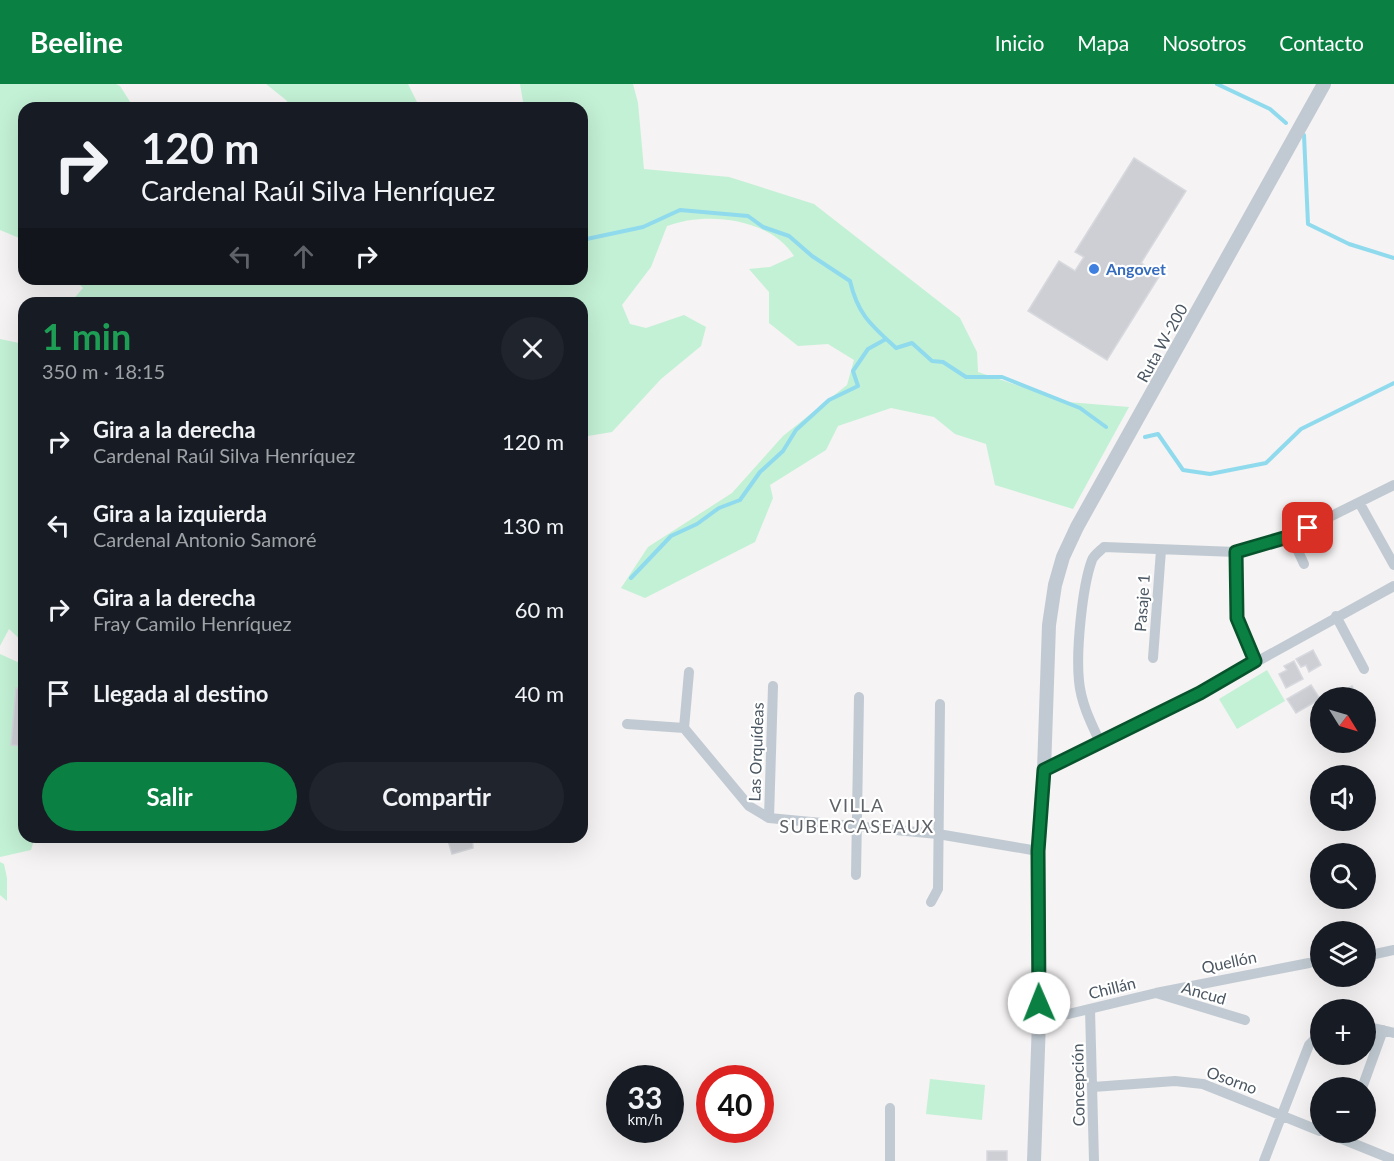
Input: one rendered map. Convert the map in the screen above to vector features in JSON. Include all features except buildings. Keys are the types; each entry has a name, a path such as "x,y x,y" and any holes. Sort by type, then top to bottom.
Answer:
{"street":[{"name":"Ruta W-200","path":"1034,1161 1039,1021 1038,851 1044,770 1049,625 1058,576 1077,527 1324,84"},
{"path":"1100,742 1086,712 1079,682 1083,605 1092,559 1104,547 1236,552 1291,536 1360,504 1394,485"},
{"path":"1360,504 1394,565"},
{"path":"1291,536 1304,564"},
{"name":"Pasaje 1","path":"1153,658 1161,550"},
{"path":"1236,552 1237,618 1255,661"},
{"path":"1044,770 1200,693 1394,586"},
{"path":"1336,616 1364,669"},
{"path":"689,672 684,728 749,806 769,818 938,834 1038,851"},
{"name":"Las Orquídeas","path":"769,818 773,686"},
{"path":"856,875 859,697"},
{"path":"931,902 938,889 940,704"},
{"path":"627,724 684,728"},
{"path":"1376,954 1394,950"},
{"name":"Quellón","path":"1156,993 1309,963"},
{"name":"Chillán","path":"1039,1021 1156,993"},
{"name":"Ancud","path":"1156,993 1245,1020"},
{"name":"Concepción","path":"1090,1009 1094,1161"},
{"path":"1367,1077 1389,1031"},
{"path":"1264,1161 1310,1045"},
{"name":"Osorno","path":"1093,1087 1175,1081 1203,1084 1310,1127"},
{"path":"890,1108 890,1161"},
{"path":"1359,1143 1394,1160"}],"green space":[{"path":"0,84 116,84 120,86 130,102 18,102 18,238 0,230"},
{"path":"266,84 408,84 417,102 288,102"},
{"path":"520,84 633,84 638,103 644,169 729,177 814,204 960,318 977,352 978,372 1067,402 1129,407 1073,509 995,485 986,444 955,434 934,417 891,408 838,426 826,450 770,485 773,498 755,542 645,598 621,588 648,547 732,493 783,436 847,385 854,360 828,344 798,346 769,323 769,292 749,269 770,267 794,256 770,233 736,221 700,219 667,226 651,267 622,305 630,324 646,328 684,315 706,327 701,346 661,379 612,432 588,436 588,297 75,297 83,288 80,285 588,285 588,102 523,102"},
{"path":"0,339 18,343 18,637 9,629 0,646"},
{"path":"0,654 18,662 18,843 33,843 31,850 0,857"},
{"path":"1267,670 1285,701 1237,729 1219,699"},
{"path":"0,862 4,864 7,878 7,901 0,895"},
{"path":"930,1079 985,1085 982,1120 926,1114"}],"waterway":[{"path":"1217,84 1270,109 1286,123"},
{"path":"1304,135 1308,224 1349,244 1394,258"},
{"path":"588,239 643,227 680,210 748,216 763,227 789,236 812,256 850,281 861,311 879,333 896,348 912,343 932,361 943,362 966,377 1002,377 1080,408 1106,427"},
{"path":"631,578 671,536 697,524 719,508 740,500 760,472 783,451 796,430 829,400 858,386 853,371 868,349 886,339"},
{"path":"1145,437 1158,434 1183,470 1210,474 1266,463 1301,429 1394,383"}],"place":[{"name":"Angovet","path":"1094,269"}],"district":[{"name":"VILLA SUBERCASEAUX","path":"857,816"}],"route":[{"path":"1039,1003 1038,851 1044,770 1200,693 1255,661 1237,618 1236,552 1291,536 1308,528"}]}
